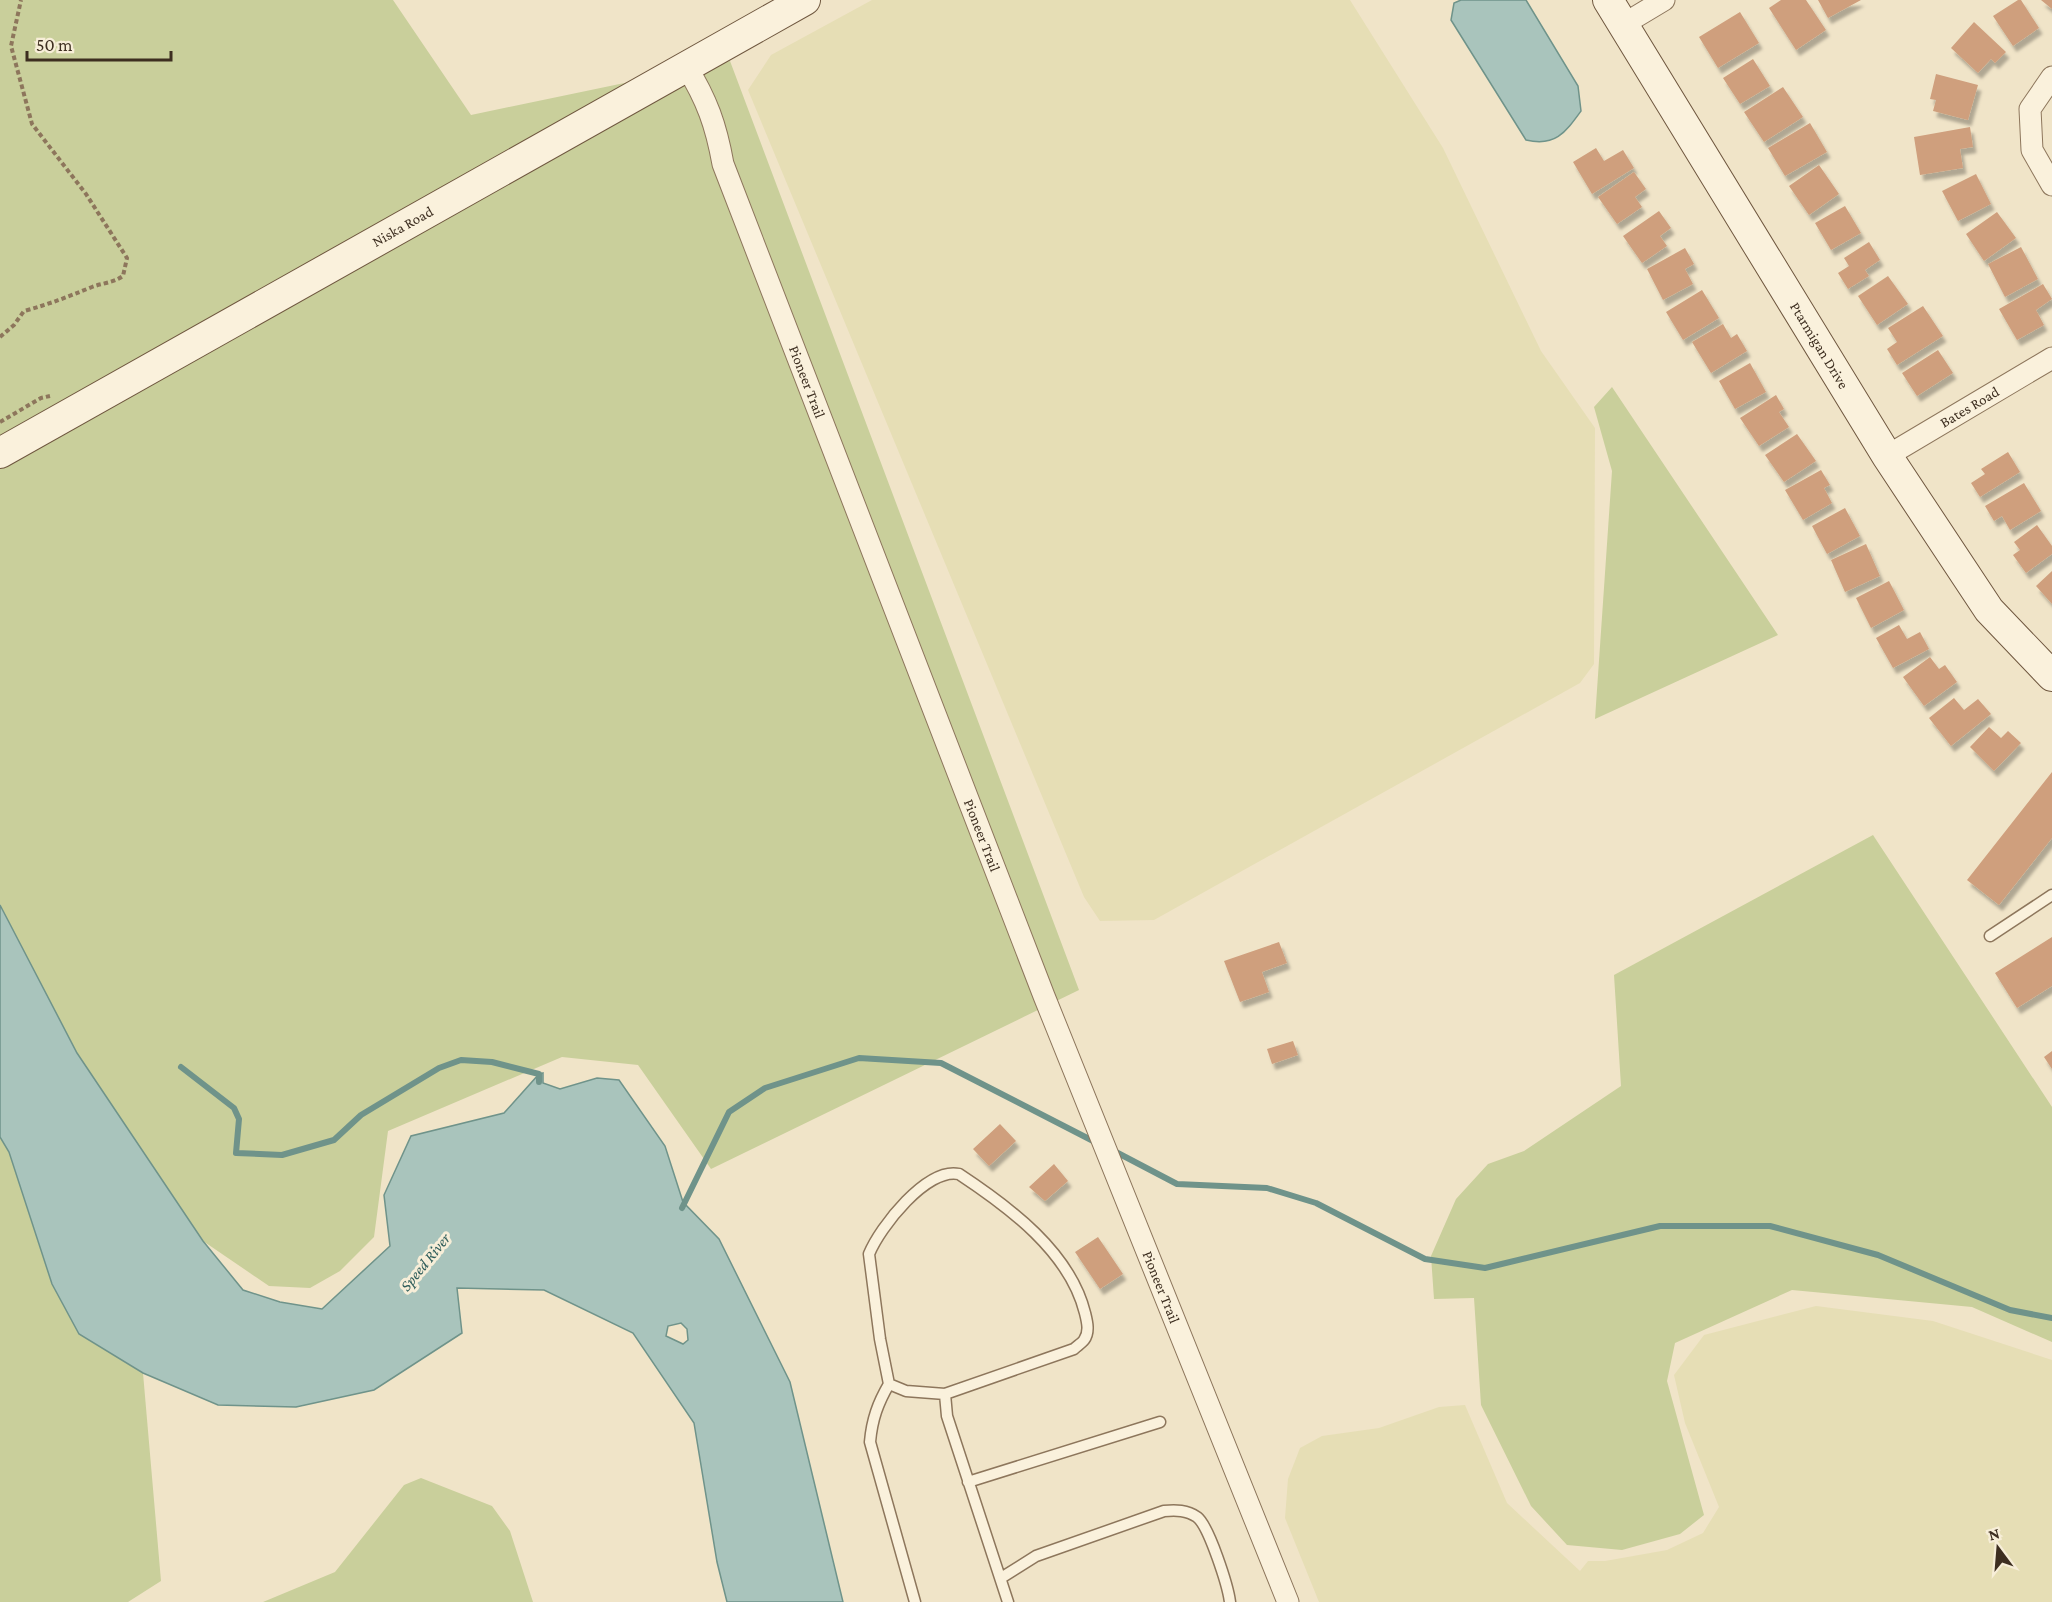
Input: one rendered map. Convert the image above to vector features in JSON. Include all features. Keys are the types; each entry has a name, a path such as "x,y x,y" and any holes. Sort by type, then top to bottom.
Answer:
{"street":[{"name":"Niska Road","path":"0,453 805,0"},
{"path":"1616,12 1664,0"},
{"name":"Ptarmigan Drive","path":"1616,12 1887,456 1989,610 2052,676"},
{"name":"Pioneer Trail","path":"686,66 704,94 717,126 723,164 1100,1136 1287,1602"},
{"path":"2052,77 2030,109 2032,150 2052,185"},
{"name":"Bates Road","path":"1887,456 2052,358"}],"lane":[{"path":"1990,936 2052,895"},
{"path":"889,1384 906,1391 945,1394 1074,1349 1085,1340 1088,1326 1076,1287 1051,1250 1033,1232 959,1173 950,1172 924,1185 895,1214 868,1254 889,1384 871,1423 870,1442 915,1602"},
{"path":"945,1394 947,1416 1008,1602"},
{"path":"968,1482 1160,1422"},
{"path":"1001,1578 1036,1556 1153,1514 1180,1510 1198,1518 1212,1542 1230,1602"}],"path":[{"path":"0,337 14,325 24,310 64,301 123,276 127,258 86,194 32,124 11,46 21,0"}],"shaded area":[{"path":"872,0 1350,0 1443,148 1541,351 1595,428 1594,664 1580,683 1154,920 1100,921 1084,897 748,90 771,55"},
{"path":"1816,1306 1933,1321 2052,1360 2052,1602 1319,1602 1285,1518 1288,1479 1300,1448 1322,1436 1379,1428 1439,1407 1465,1405 1507,1503 1580,1571 1588,1561 1605,1561 1667,1550 1703,1533 1719,1507 1685,1423 1674,1375 1704,1335"}],"green space":[{"path":"0,0 393,0 471,115 730,61 1079,990 711,1169 638,1065 562,1057 388,1131 374,1237 340,1271 310,1288 269,1286 203,1241 77,1053 0,905"},
{"path":"1612,387 1778,635 1595,719 1612,471 1594,407"},
{"path":"1873,835 2052,1107 2052,1342 1972,1307 1792,1290 1675,1343 1667,1381 1704,1515 1680,1534 1622,1550 1567,1545 1531,1506 1481,1405 1474,1298 1434,1299 1431,1256 1456,1199 1488,1164 1524,1151 1621,1086 1614,975"},
{"path":"0,1137 9,1152 52,1284 79,1334 143,1373 161,1581 128,1602 0,1602"},
{"path":"421,1478 492,1506 510,1531 533,1602 263,1602 335,1572 404,1485"}],"water":[{"path":"1461,0 1526,0 1578,86 1581,111 1564,132 1545,142 1526,140 1451,20 1454,3"},
{"name":"Speed River","path":"0,905 77,1053 203,1241 243,1290 280,1302 322,1309 390,1246 384,1195 411,1136 504,1113 539,1074 543,1073 543,1083 560,1089 597,1078 619,1080 665,1146 683,1202 719,1239 790,1382 843,1602 727,1602 717,1562 694,1423 633,1333 544,1290 457,1288 462,1333 374,1390 296,1407 218,1405 143,1373 79,1334 52,1284 9,1152 0,1137","holes":["681,1323 687,1329 688,1340 683,1344 666,1336 668,1326"]}],"building":[{"path":"1781,0 1806,0 1826,30 1796,50 1769,8"},
{"path":"1818,0 1861,0 1828,18"},
{"path":"2021,0 2039,28 2013,46 1993,16"},
{"path":"2041,0 2052,0 2052,9"},
{"path":"1740,12 1759,43 1718,68 1699,37"},
{"path":"1974,22 2006,52 1995,63 1991,59 1978,73 1951,48"},
{"path":"1753,59 1770,86 1740,104 1723,78"},
{"path":"1936,74 1978,85 1968,120 1933,111 1936,100 1930,99"},
{"path":"1783,87 1803,117 1764,142 1744,112"},
{"path":"1810,123 1827,152 1785,176 1768,148"},
{"path":"1970,127 1973,147 1960,149 1963,168 1920,175 1914,137"},
{"path":"1596,148 1604,161 1623,150 1634,168 1592,194 1573,162"},
{"path":"1819,165 1839,194 1809,215 1789,186"},
{"path":"1634,172 1646,189 1635,197 1642,207 1617,224 1598,197"},
{"path":"1976,174 1991,204 1958,221 1942,191"},
{"path":"1845,206 1861,233 1831,250 1815,223"},
{"path":"1659,211 1671,228 1660,236 1667,246 1642,263 1623,236"},
{"path":"1997,212 2016,238 1984,261 1966,234"},
{"path":"1869,242 1880,260 1865,270 1869,276 1848,289 1838,273 1849,266 1844,258"},
{"path":"2021,247 2038,279 2005,297 1988,264"},
{"path":"1685,248 1694,264 1685,269 1693,284 1663,300 1647,269"},
{"path":"1888,276 1908,304 1877,325 1858,296"},
{"path":"2043,284 2052,299 2036,310 2044,325 2017,340 1999,309"},
{"path":"1702,290 1719,318 1683,340 1666,312"},
{"path":"1923,306 1943,336 1897,365 1887,349 1897,342 1888,328"},
{"path":"1723,324 1731,338 1737,334 1747,351 1711,373 1692,342"},
{"path":"1938,350 1953,373 1917,396 1902,373"},
{"path":"1750,363 1766,392 1735,409 1719,381"},
{"path":"1776,395 1784,409 1779,412 1789,427 1759,446 1740,418"},
{"path":"1797,434 1816,461 1784,482 1765,455"},
{"path":"2008,452 2020,472 1980,497 1971,483 1985,474 1981,469"},
{"path":"1821,470 1830,485 1824,488 1832,503 1803,520 1785,490"},
{"path":"2024,483 2041,511 2010,530 2002,516 1994,521 1985,506"},
{"path":"1845,508 1860,536 1827,554 1812,526"},
{"path":"2037,525 2052,546 2052,554 2026,573 2013,555 2020,550 2014,542"},
{"path":"1866,544 1880,576 1845,592 1831,560"},
{"path":"2052,571 2052,604 2036,586"},
{"path":"1889,581 1904,610 1871,628 1856,598"},
{"path":"1899,625 1907,639 1920,632 1929,649 1893,668 1876,638"},
{"path":"1930,657 1939,669 1945,665 1957,682 1924,706 1903,677"},
{"path":"1954,698 1964,710 1978,699 1991,714 1951,746 1929,718"},
{"path":"1989,727 2001,738 2008,731 2021,743 1994,771 1970,747"},
{"path":"2052,772 2052,838 1999,905 1967,880"},
{"path":"2052,937 2052,986 2017,1008 1995,973"},
{"path":"1279,942 1287,963 1262,972 1269,992 1240,1002 1224,961"},
{"path":"1293,1041 1298,1055 1272,1064 1267,1049"},
{"path":"2052,1051 2052,1069 2044,1057"},
{"path":"1000,1124 1016,1141 989,1166 973,1149"},
{"path":"1054,1164 1068,1181 1045,1201 1029,1187"},
{"path":"1098,1237 1123,1274 1100,1289 1075,1252"}],"waterway":[{"path":"682,1208 729,1112 765,1088 859,1058 941,1063 1097,1143"},
{"path":"181,1067 234,1108 239,1119 236,1153 282,1155 334,1140 361,1115 439,1068 461,1060 492,1062 539,1074 539,1082"},
{"path":"1114,1151 1177,1184 1267,1188 1316,1203 1425,1259 1485,1268 1660,1226 1770,1226 1878,1255 2010,1310 2052,1318"}]}
